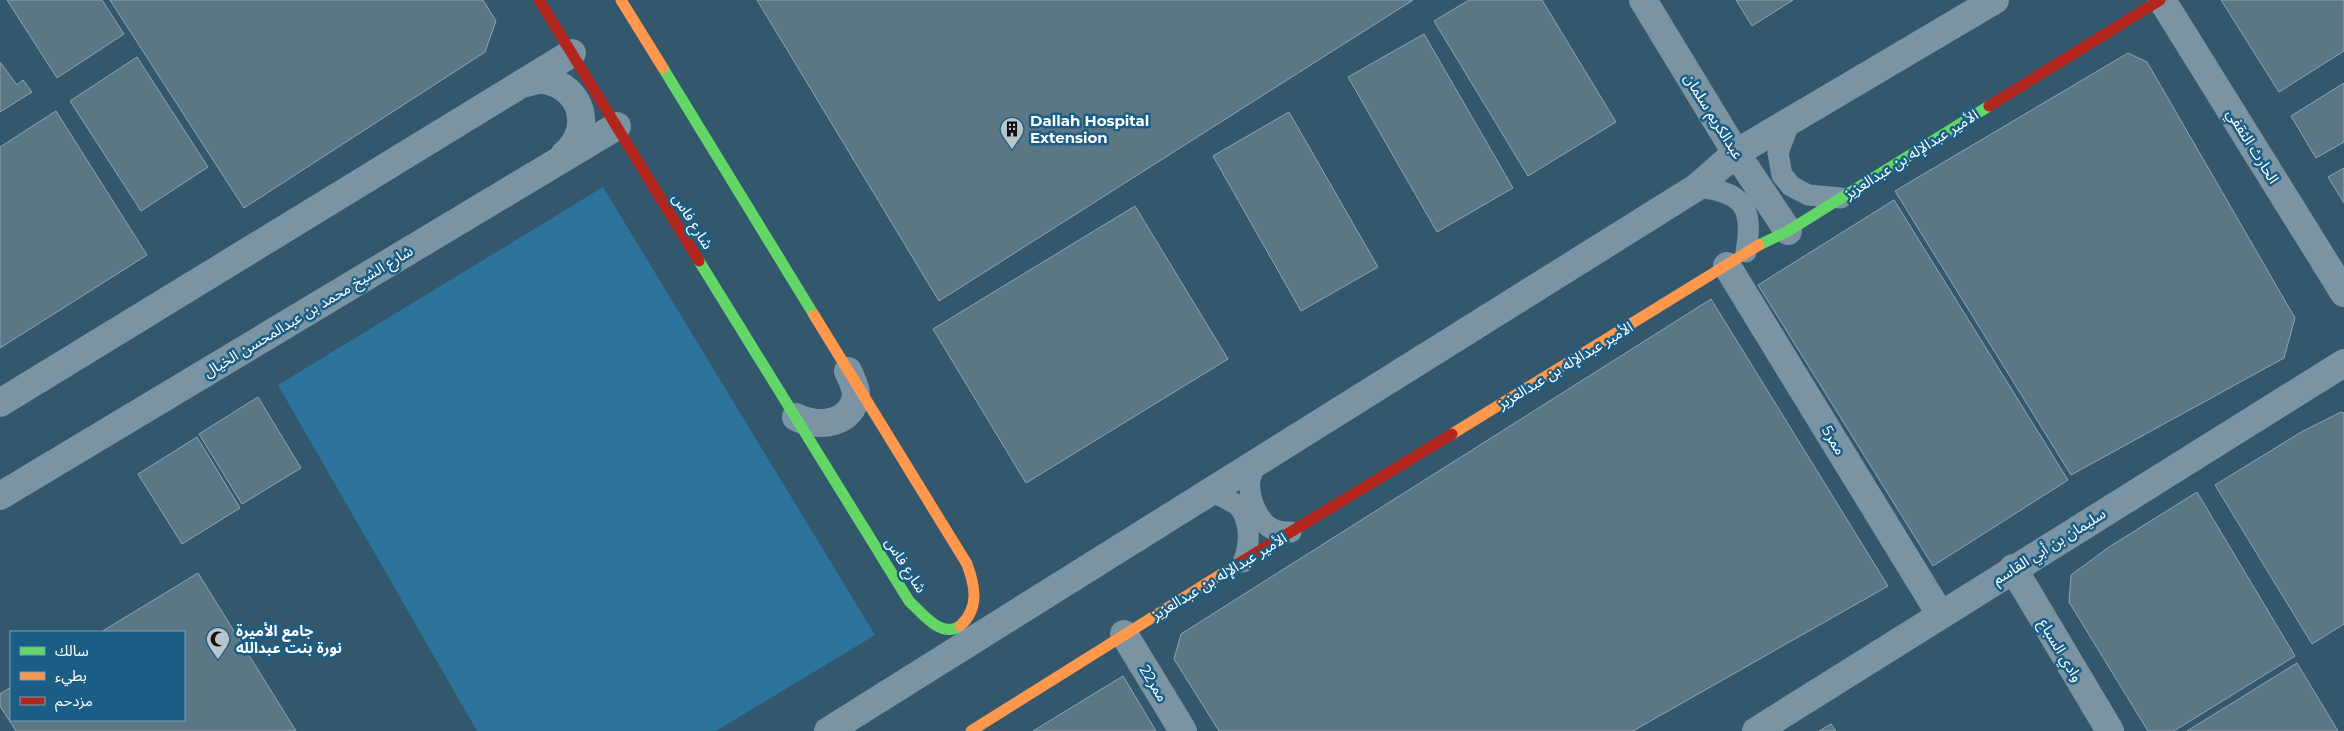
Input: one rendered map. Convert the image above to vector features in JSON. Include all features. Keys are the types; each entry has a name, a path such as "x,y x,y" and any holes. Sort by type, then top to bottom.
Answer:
{"street":[{"name":"شارع فاس","path":"539,0 909,600 933,622 946,630 956,629 970,616 975,603 974,582 967,564 621,0"},
{"name":"عبدالكريم سلمان","path":"1643,0 1736,153 1788,231"},
{"path":"828,731 1697,187 1736,153 1995,0"},
{"name":"الأمير عبدالإله بن عبدالعزيز","path":"971,731 1124,634 1737,259 1788,231 2161,0"},
{"name":"الحارث الثقفي","path":"2161,0 2344,293"},
{"path":"0,403 572,53"},
{"path":"521,84 542,80 564,86 578,103 582,126 574,146 557,161"},
{"name":"شارع الشيخ محمد بن عبدالمحسن الخيال","path":"0,496 617,126"},
{"name":"ممر5","path":"1737,259 1940,614"},
{"name":"سليمان بن أبي القاسم","path":"1756,731 2344,362"},
{"path":"796,418 807,423 817,424 832,422 842,418 853,407 856,392 848,371"},
{"name":"وادي السباع","path":"2013,568 2110,731"},
{"name":"ممر22","path":"1124,634 1183,731"}],"lane":[{"path":"1790,121 1778,153 1782,175 1792,186 1808,195 1841,198"},
{"path":"1697,187 1719,189 1736,197 1746,209 1750,231 1737,259"},
{"path":"1255,465 1250,480 1250,495 1256,510 1262,520 1274,530 1291,532"},
{"path":"1212,492 1240,508 1249,539 1248,550 1243,562"}],"shaded area":[{"path":"603,187 875,635 716,731 477,731 278,385"}],"building":[{"path":"7,0 102,0 124,34 57,78"},
{"path":"110,0 483,0 496,21 485,52 244,208"},
{"name":"Dallah Hospital Extension","path":"757,0 1413,0 939,301"},
{"path":"1469,0 1542,0 1616,122 1528,176 1434,21"},
{"path":"1736,0 1793,0 1752,26"},
{"path":"2221,0 2344,0 2344,51 2279,92"},
{"path":"1424,34 1513,188 1437,232 1348,77"},
{"path":"2128,53 2147,62 2295,318 2284,358 2071,475 1895,191"},
{"path":"137,57 208,167 141,211 70,101"},
{"path":"0,62 17,85 23,80 32,92 0,112"},
{"path":"2344,83 2344,142 2316,158 2291,116"},
{"path":"56,111 147,255 0,348 0,147"},
{"path":"1289,112 1378,267 1301,311 1213,156"},
{"path":"2344,168 2344,203 2328,177"},
{"path":"1894,200 2068,480 1933,566 1758,285"},
{"path":"1135,206 1228,359 1026,483 933,329"},
{"path":"1711,299 1888,586 1633,731 1219,731 1174,659 1181,634"},
{"path":"258,397 301,468 242,504 199,434"},
{"path":"2341,412 2344,413 2344,624 2312,644 2215,485 2303,431"},
{"path":"197,437 240,508 182,544 138,474"},
{"path":"2197,492 2295,656 2174,731 2148,731 2069,602 2071,575 2109,547"},
{"name":"جامع الأميرة نورة بنت عبدالله","path":"198,573 296,731 16,731 0,706 0,694 10,688 10,721 185,721 185,631 103,631"},
{"path":"2297,663 2338,731 2187,731"},
{"path":"1123,676 1156,731 1033,731"},
{"path":"1831,724 1836,731 1819,731"}],"traffic: fast":[{"path":"663,68 814,315"},
{"path":"1759,245 1788,231 1989,106"},
{"path":"699,261 909,601 926,618 939,627 953,629 960,626"}],"traffic: slow":[{"path":"621,0 663,68"},
{"path":"1452,434 1759,245"},
{"path":"814,315 967,564 974,596 971,612 960,626"},
{"path":"971,731 1228,570"}],"traffic: jam":[{"path":"539,0 699,261"},
{"path":"1989,106 2160,0"},
{"path":"1228,570 1452,434"}],"place":[{"name":"Dallah Hospital Extension","path":"1012,150"},
{"name":"جامع الأميرة نورة بنت عبدالله","path":"218,660"}]}
